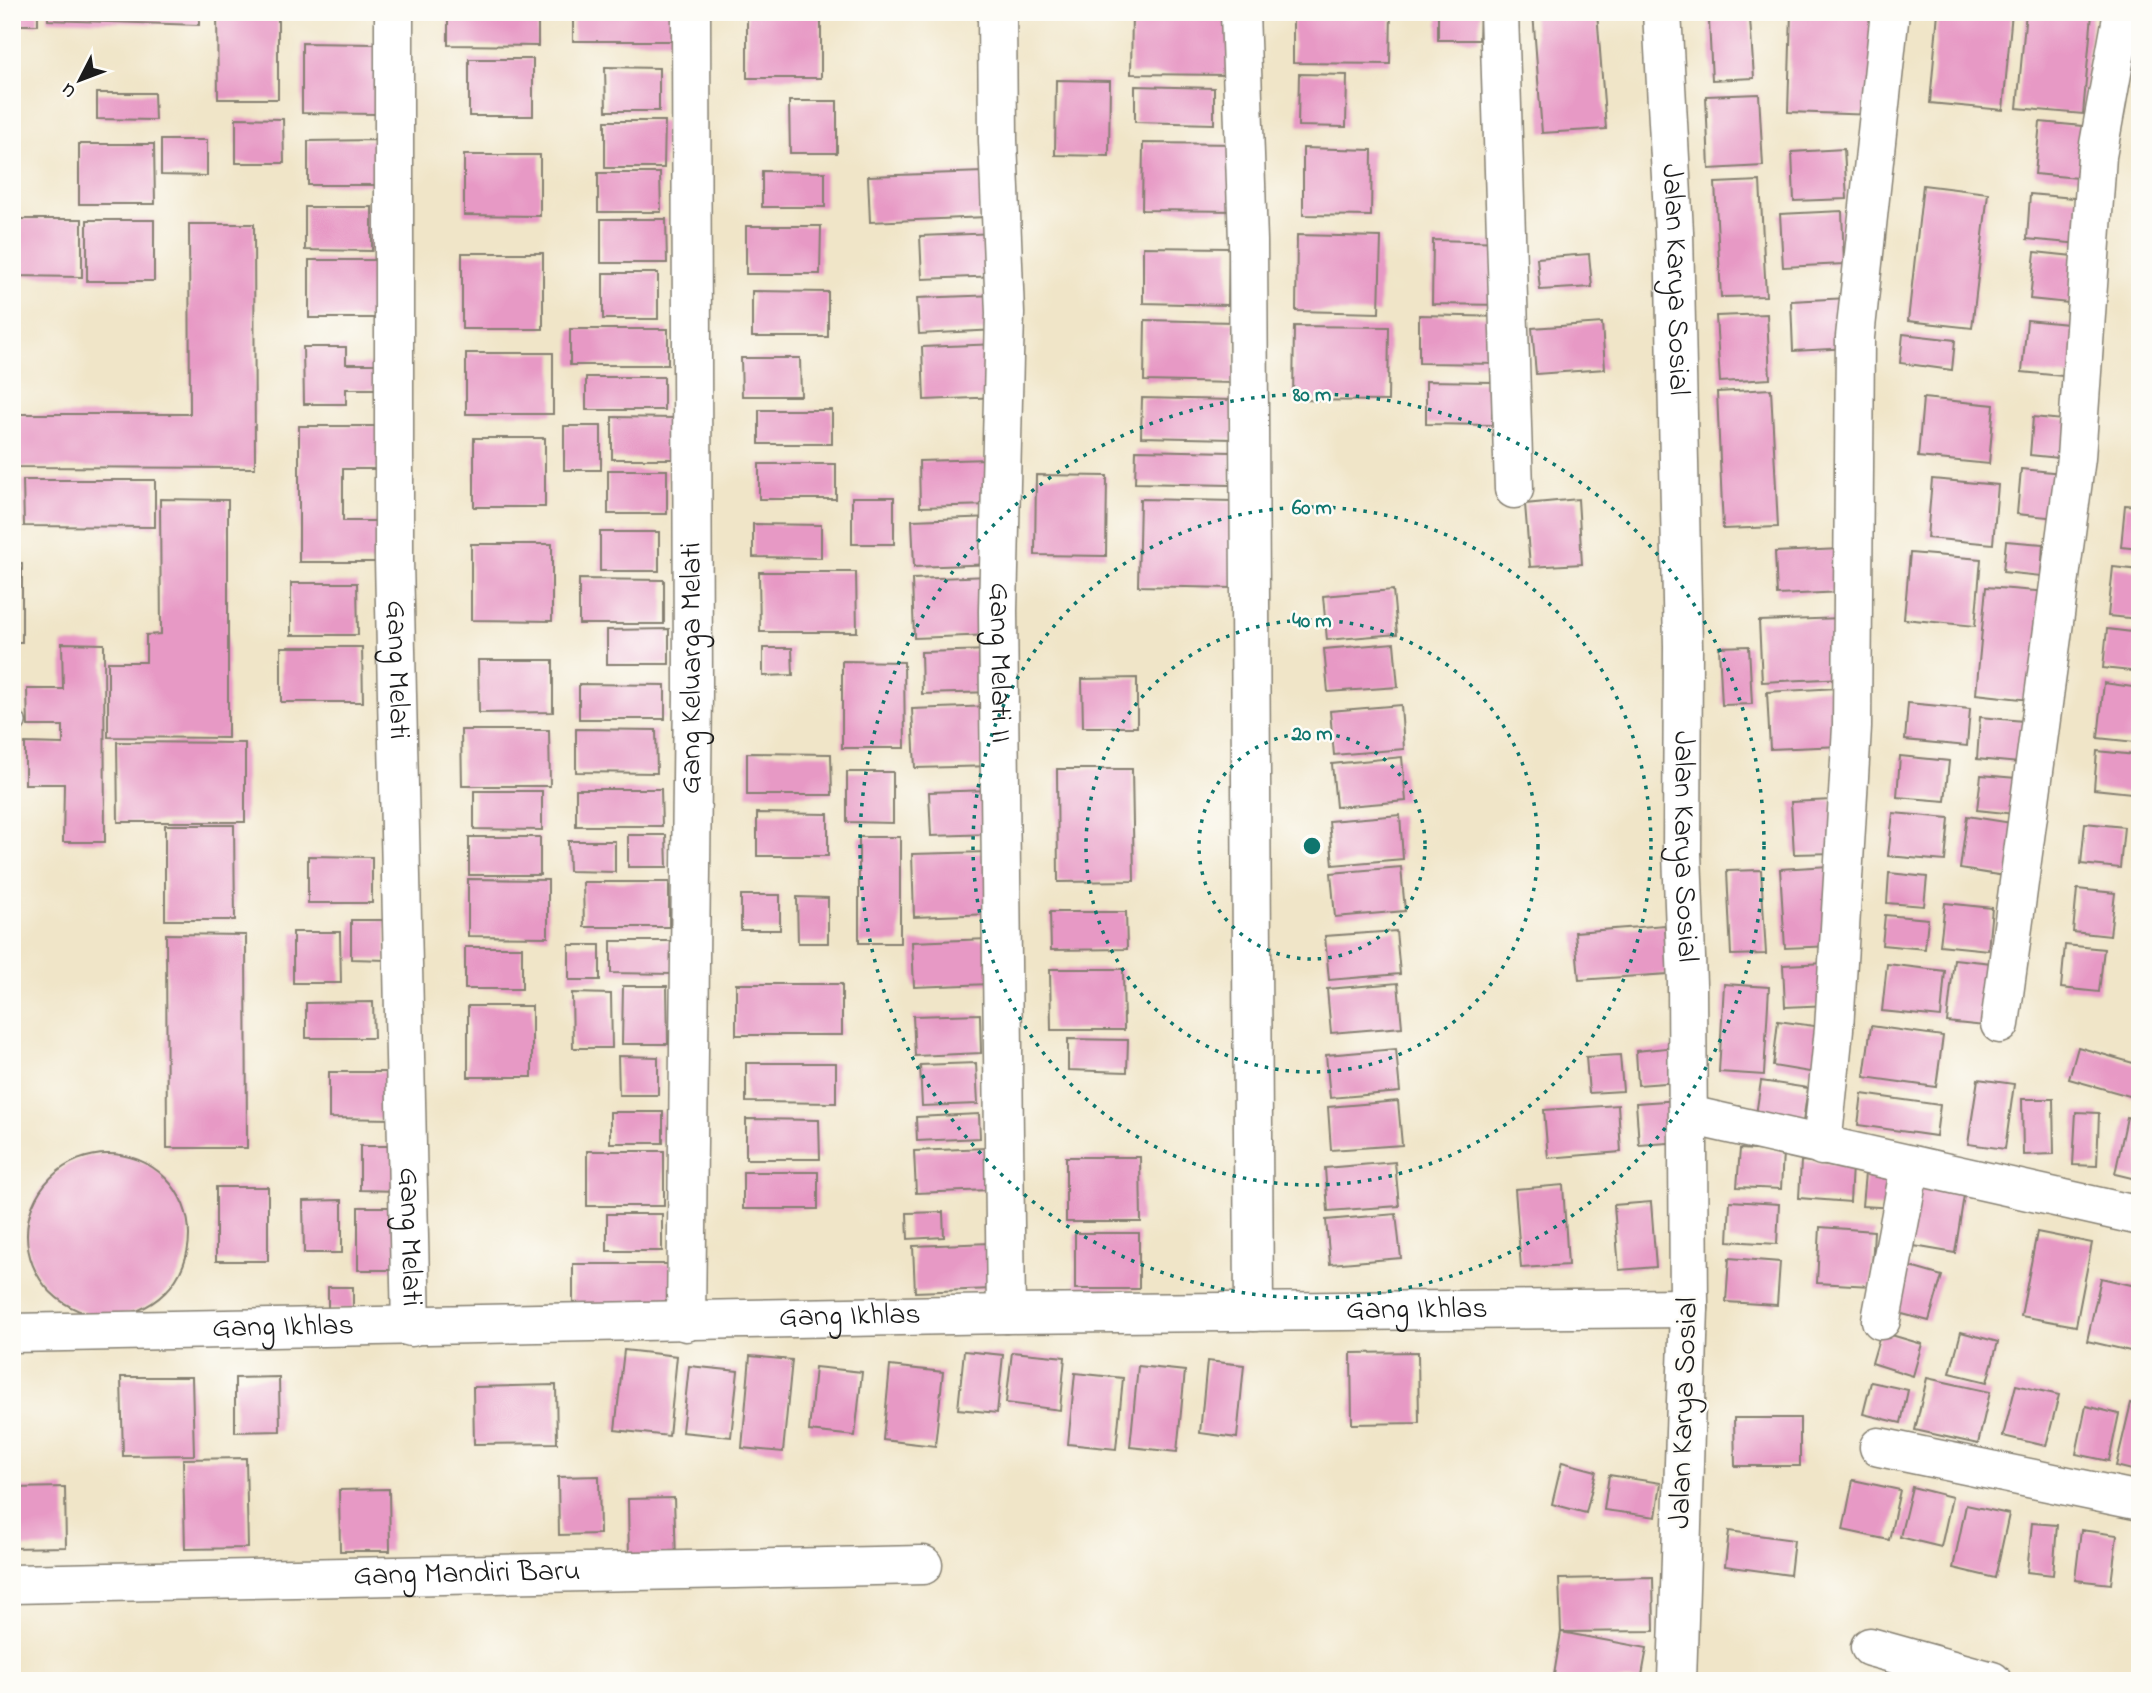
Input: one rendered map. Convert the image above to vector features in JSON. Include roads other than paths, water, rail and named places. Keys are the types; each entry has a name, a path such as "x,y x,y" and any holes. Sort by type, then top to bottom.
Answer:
{"street":[{"name":"Gang Melati","path":"394,12 394,560 411,1327"},
{"name":"Gang Keluarga Melati","path":"685,1322 693,688 691,12"},
{"name":"Gang Melati II","path":"997,12 998,140 1005,313 998,611 1006,1314"},
{"path":"1240,12 1249,255 1254,1312"},
{"path":"1499,12 1514,489"},
{"name":"Jalan Karya Sosial","path":"1662,12 1674,246 1689,1115 1689,1308 1677,1681"},
{"path":"1822,1146 1834,1029 1852,727 1855,337 1890,12"},
{"path":"2000,1024 2076,458 2097,156 2123,12"},
{"path":"1689,1115 2140,1216"},
{"path":"1881,1320 1910,1166"},
{"name":"Gang Ikhlas","path":"12,1334 1006,1314 1689,1308"},
{"path":"1879,1447 2140,1501"},
{"name":"Gang Mandiri Baru","path":"12,1584 923,1565"},
{"path":"1870,1647 1992,1681"}]}
